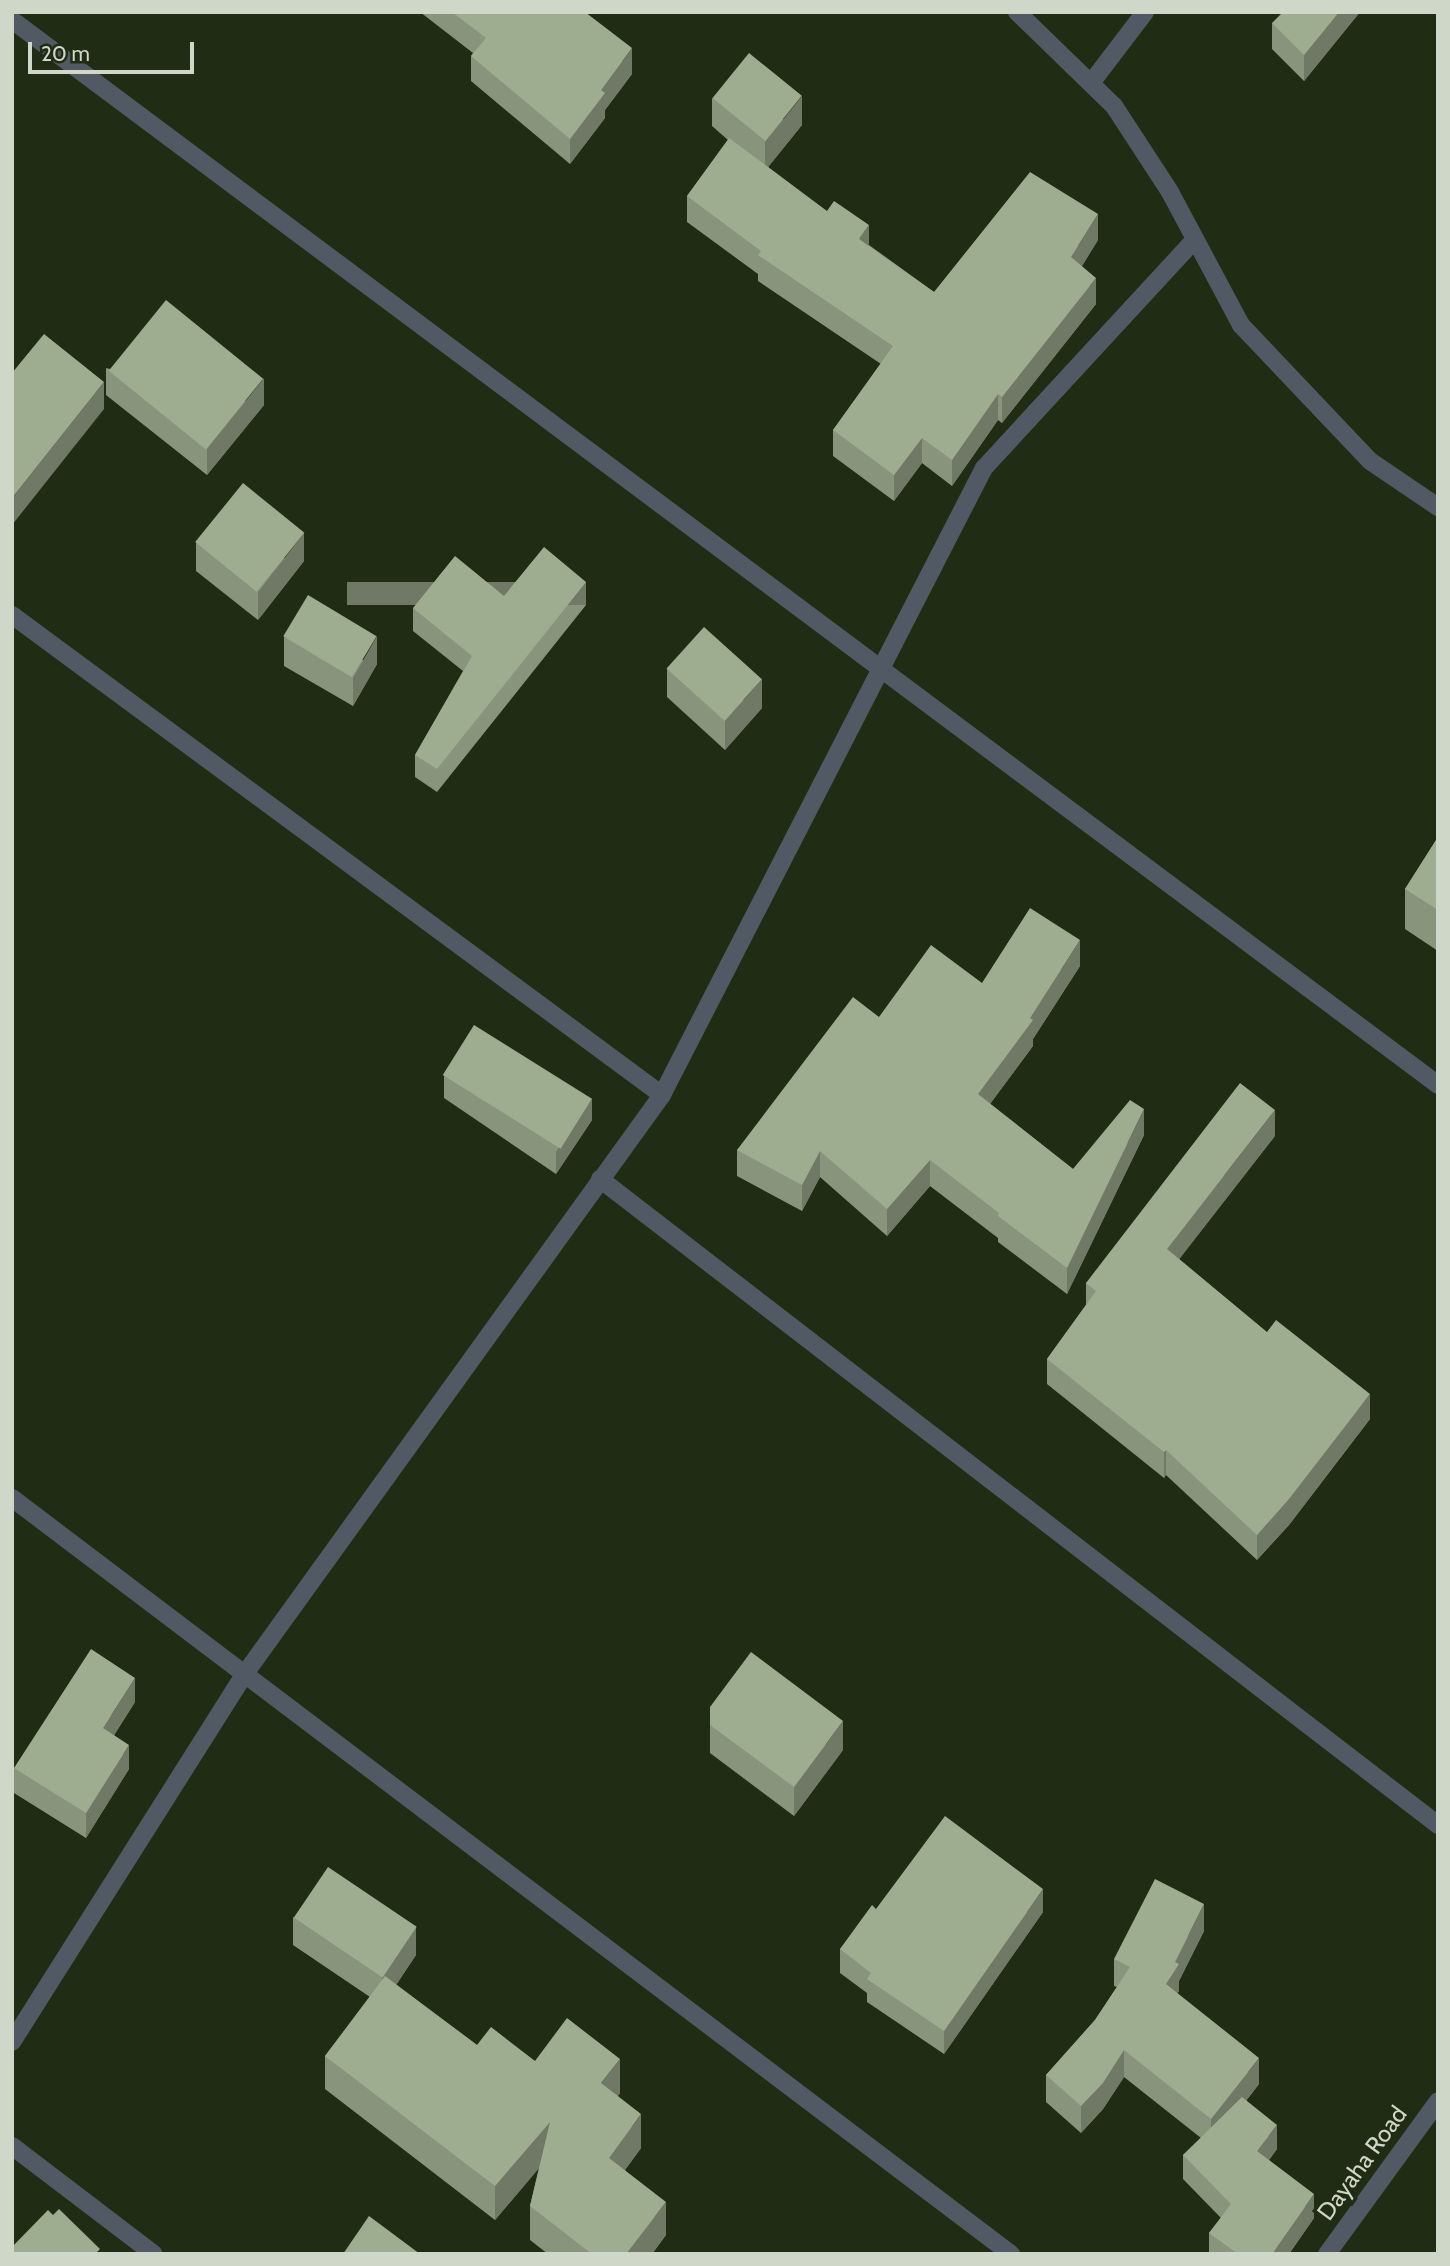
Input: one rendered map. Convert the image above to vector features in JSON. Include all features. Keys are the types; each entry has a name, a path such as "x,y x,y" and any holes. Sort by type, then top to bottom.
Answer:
{"street":[{"path":"1017,12 1114,106 1170,192 1241,325 1370,461 1438,507"},
{"path":"1091,83 1145,12"},
{"path":"12,20 1438,1084"},
{"path":"12,2042 244,1675 662,1095 984,468 1195,239"},
{"path":"12,615 662,1095"},
{"path":"600,1179 1438,1825"},
{"path":"12,1498 1011,2254"},
{"name":"Dayaha Road","path":"1327,2254 1438,2101"},
{"path":"12,2146 154,2254"}],"building":[{"path":"452,12 585,12 632,48 601,90 605,93 570,139 471,56 486,38"},
{"path":"1283,12 1339,12 1304,55 1272,23"},
{"path":"749,53 802,96 765,141 712,98"},
{"path":"729,138 827,211 834,201 869,225 859,239 934,292 1030,172 1098,214 1071,257 1096,278 1002,397 998,394 952,460 922,438 894,475 833,430 893,346 758,255 761,251 687,196"},
{"path":"166,300 263,379 206,449 109,371"},
{"path":"44,334 104,382 12,498 12,373"},
{"path":"243,483 304,533 257,592 195,542"},
{"path":"544,547 586,582 437,769 415,755 472,656 413,608 455,556 504,596"},
{"path":"308,595 377,636 352,677 283,636"},
{"path":"704,627 762,679 724,721 667,669"},
{"path":"1438,837 1438,910 1405,889"},
{"path":"1030,908 1080,940 1030,1018 1033,1020 978,1094 1073,1169 1130,1100 1144,1109 1067,1268 930,1160 887,1209 820,1151 802,1185 737,1150 853,997 879,1017 931,945 982,983"},
{"path":"474,1025 592,1099 561,1149 443,1075"},
{"path":"1240,1083 1275,1110 1167,1249 1267,1332 1276,1320 1370,1394 1289,1499 1257,1535 1166,1450 1164,1452 1047,1359 1096,1291 1086,1283"},
{"path":"91,1649 135,1678 103,1728 129,1745 86,1813 14,1768"},
{"path":"751,1652 843,1721 794,1787 710,1725 710,1707"},
{"path":"945,1816 1043,1889 944,2031 867,1979 871,1973 840,1949 872,1905 876,1909"},
{"path":"328,1867 417,1927 383,1977 294,1918"},
{"path":"1155,1879 1204,1904 1175,1962 1179,1964 1166,1984 1259,2058 1211,2119 1124,2050 1103,2083 1081,2106 1046,2075 1095,2020 1130,1967 1114,1959"},
{"path":"385,1976 477,2045 491,2027 535,2061 567,2018 620,2059 601,2083 641,2114 609,2158 666,2202 626,2254 592,2254 530,2206 550,2122 495,2186 325,2056"},
{"path":"1242,2097 1277,2125 1257,2151 1314,2194 1272,2254 1238,2254 1209,2233 1231,2204 1183,2155"},
{"path":"59,2209 100,2249 95,2254 12,2254 12,2247 48,2210 53,2215"},
{"path":"369,2216 420,2254 343,2254"}]}
